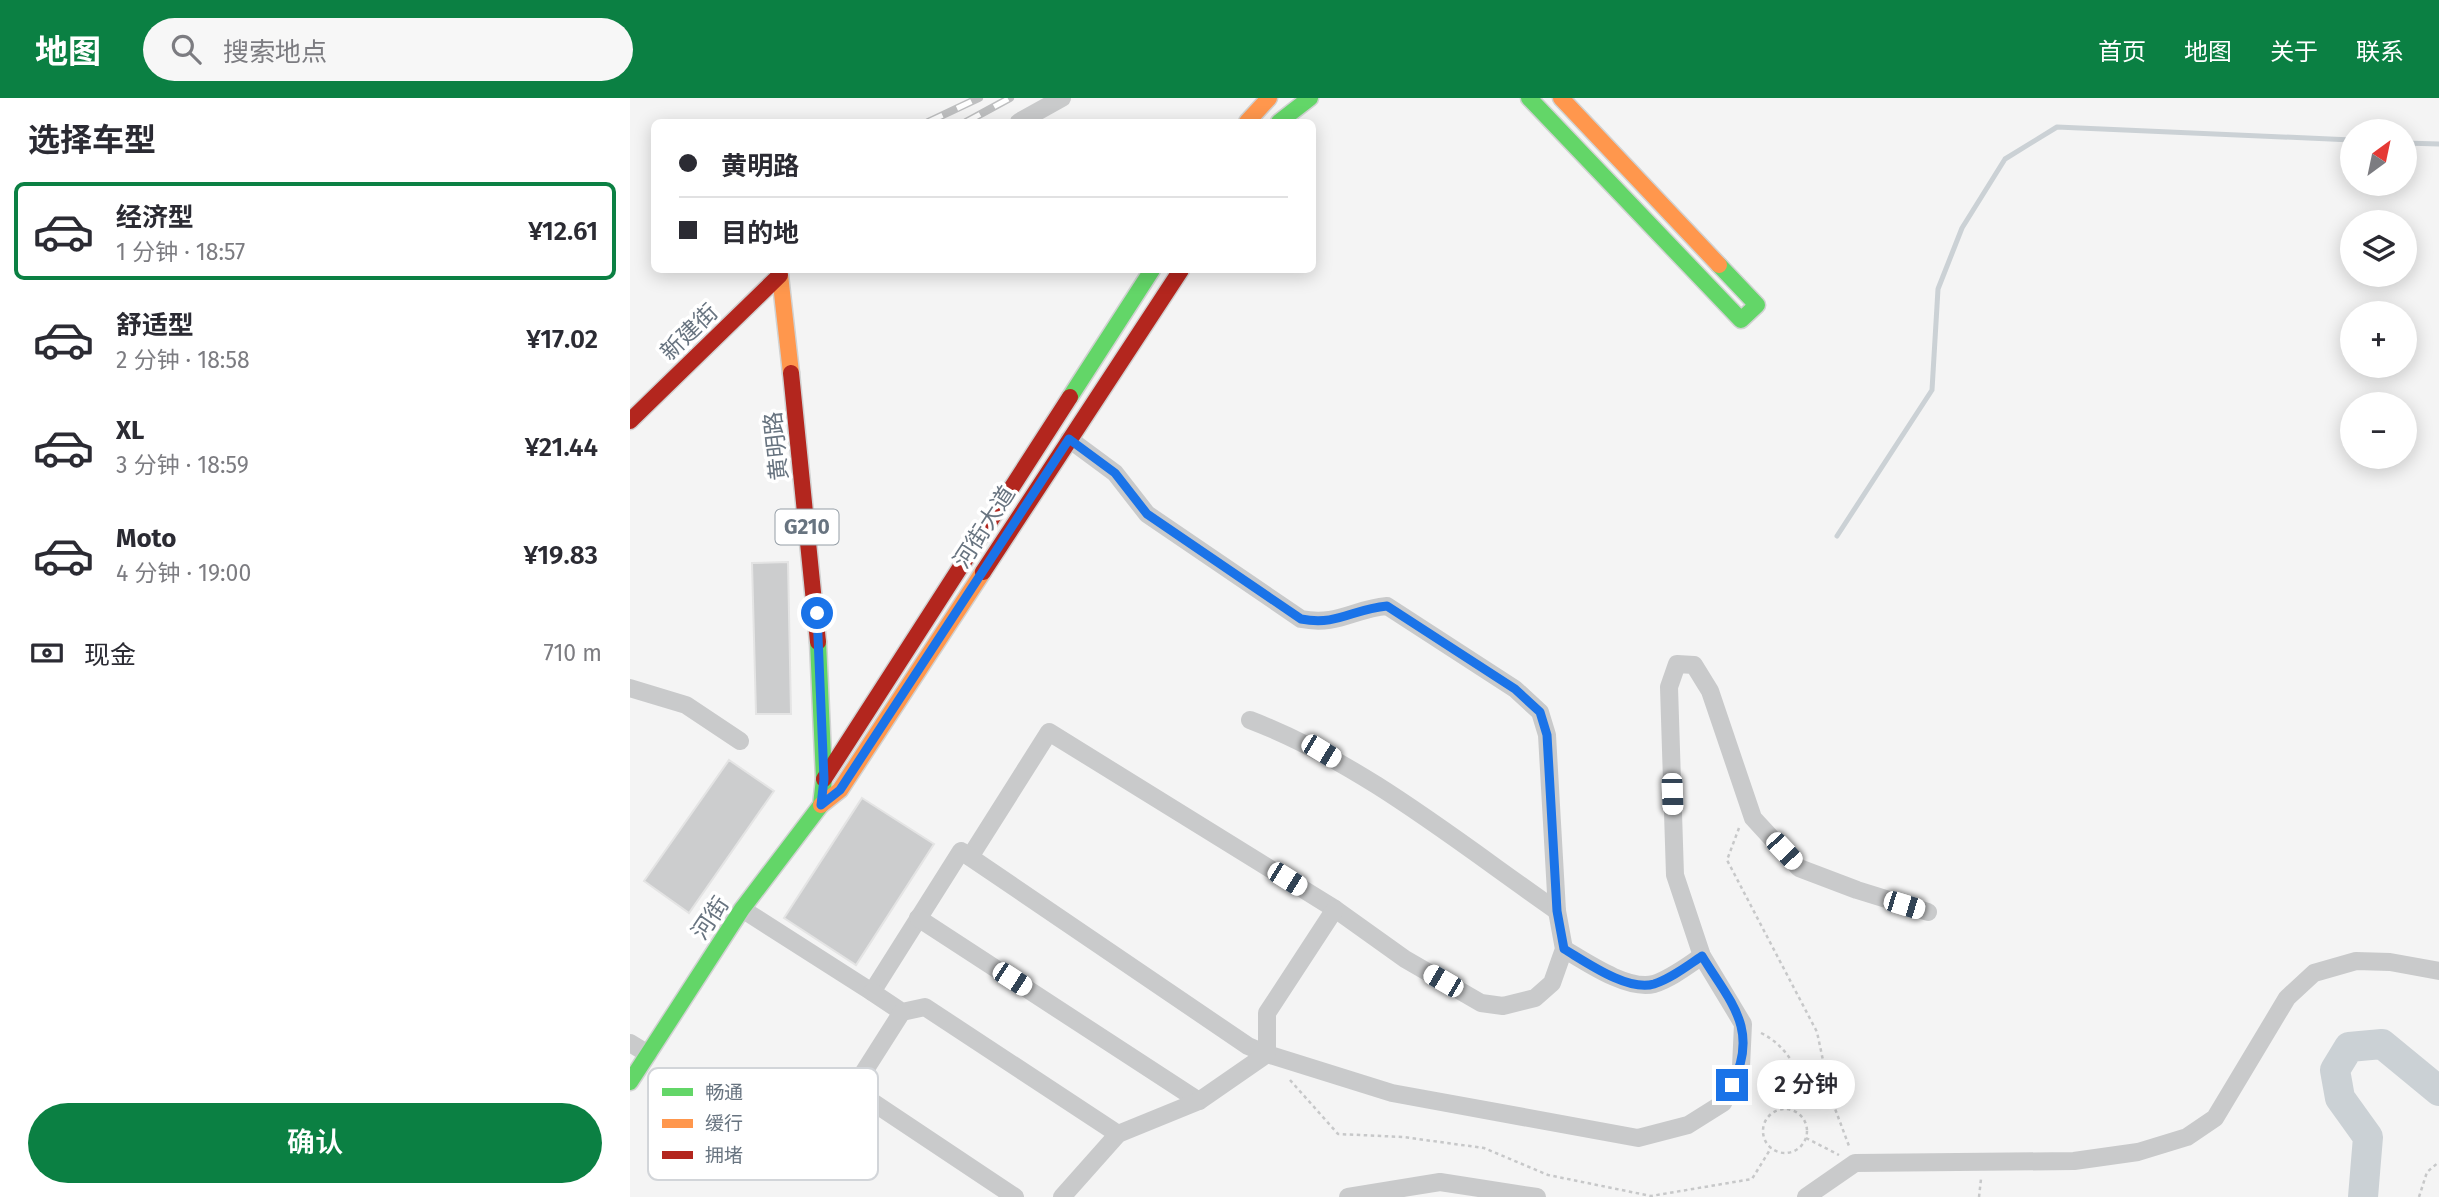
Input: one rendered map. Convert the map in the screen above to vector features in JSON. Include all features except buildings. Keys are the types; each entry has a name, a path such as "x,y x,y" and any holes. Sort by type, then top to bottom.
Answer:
{"main road":[{"path":"1250,119 1269,98"},
{"path":"1283,119 1310,98"},
{"path":"1529,98 1741,320 1756,305 1561,98"},
{"name":"新建街","path":"630,421 783,273"},
{"name":"黄明路","path":"784,273 817,613 824,779"},
{"name":"河街大道","path":"824,779 1150,273"},
{"name":"河街大道","path":"821,805 840,790 1179,273"},
{"name":"G210","path":"821,805 824,779"},
{"name":"河街","path":"630,1082 742,909 821,805"}],"street":[{"path":"1024,119 1062,98"},
{"path":"970,857 1049,732 1335,909 1405,959 1481,1003 1503,1006 1535,998 1552,983 1564,949 1557,911 1547,735 1540,712 1515,689 1387,606 1372,607 1323,623 1301,619 1147,514 1115,473 1069,439"},
{"path":"872,992 961,851 1248,1046 1267,1054 1392,1093 1637,1138 1688,1125 1723,1102 1741,1067 1743,1024 1702,956 1675,875 1669,687 1677,664 1694,664 1710,691 1753,818 1799,868 1928,912"},
{"path":"630,688 686,705 740,741"},
{"path":"1250,720 1300,739 1363,777 1557,911"},
{"path":"742,909 902,1012"},
{"path":"1267,1054 1268,1013 1335,909"},
{"path":"918,918 1199,1101"},
{"path":"1564,949 1611,977 1651,985 1676,974 1702,956"},
{"path":"1806,1197 1855,1163 2074,1161 2138,1152 2187,1138 2215,1118 2287,998 2314,973 2356,961 2390,962 2439,971"},
{"path":"866,1068 902,1012 925,1007 1118,1134"},
{"path":"630,1043 648,1054"},
{"path":"1062,1197 1118,1134 1199,1101 1267,1054"},
{"path":"878,1106 1015,1197"},
{"path":"1348,1197 1440,1182 1537,1197"}],"path":[{"path":"1753,818 1738,829 1727,860 1817,1032 1831,1098 1855,1163"},
{"path":"1743,1024 1773,1039 1794,1062 1805,1090 1794,1110"},
{"path":"1267,1054 1338,1134 1403,1137 1484,1148 1548,1175 1651,1196 1752,1179 1771,1148"},
{"path":"1780,1109 1794,1110 1807,1125 1806,1138 1791,1152 1771,1148 1763,1136 1768,1116 1780,1109"},
{"path":"1806,1138 1855,1163"},
{"path":"2419,1197 2427,1172 2439,1163"}],"waterway":[{"path":"1837,536 1932,390 1938,289 1962,228 2005,159 2057,127 2340,139"},
{"path":"2417,143 2439,144"},
{"path":"2363,1197 2368,1137 2340,1098 2335,1070 2349,1047 2382,1044 2439,1091"}],"railway":[{"path":"934,119 979,98"},
{"path":"972,119 1010,98"}],"traffic: fast":[{"path":"1283,119 1310,98"},
{"path":"1529,98 1741,320 1757,305 1719,265"},
{"path":"1070,397 1150,273"},
{"path":"630,1082 742,909 821,805 824,779 818,642"}],"traffic: slow":[{"path":"1250,119 1269,98"},
{"path":"1561,98 1719,265"},
{"path":"780,275 791,373"},
{"path":"821,805 840,790 983,572"}],"traffic: jam":[{"path":"983,572 1179,273"},
{"path":"630,421 780,275"},
{"path":"791,373 818,642"},
{"path":"824,779 1070,397"}],"route":[{"path":"817,613 824,779 821,805 840,790 1069,439 1115,473 1147,514 1301,619 1323,623 1372,607 1387,606 1515,689 1540,712 1547,735 1557,911 1564,949 1611,977 1651,985 1676,974 1702,956 1743,1024 1741,1067 1732,1085"}]}
